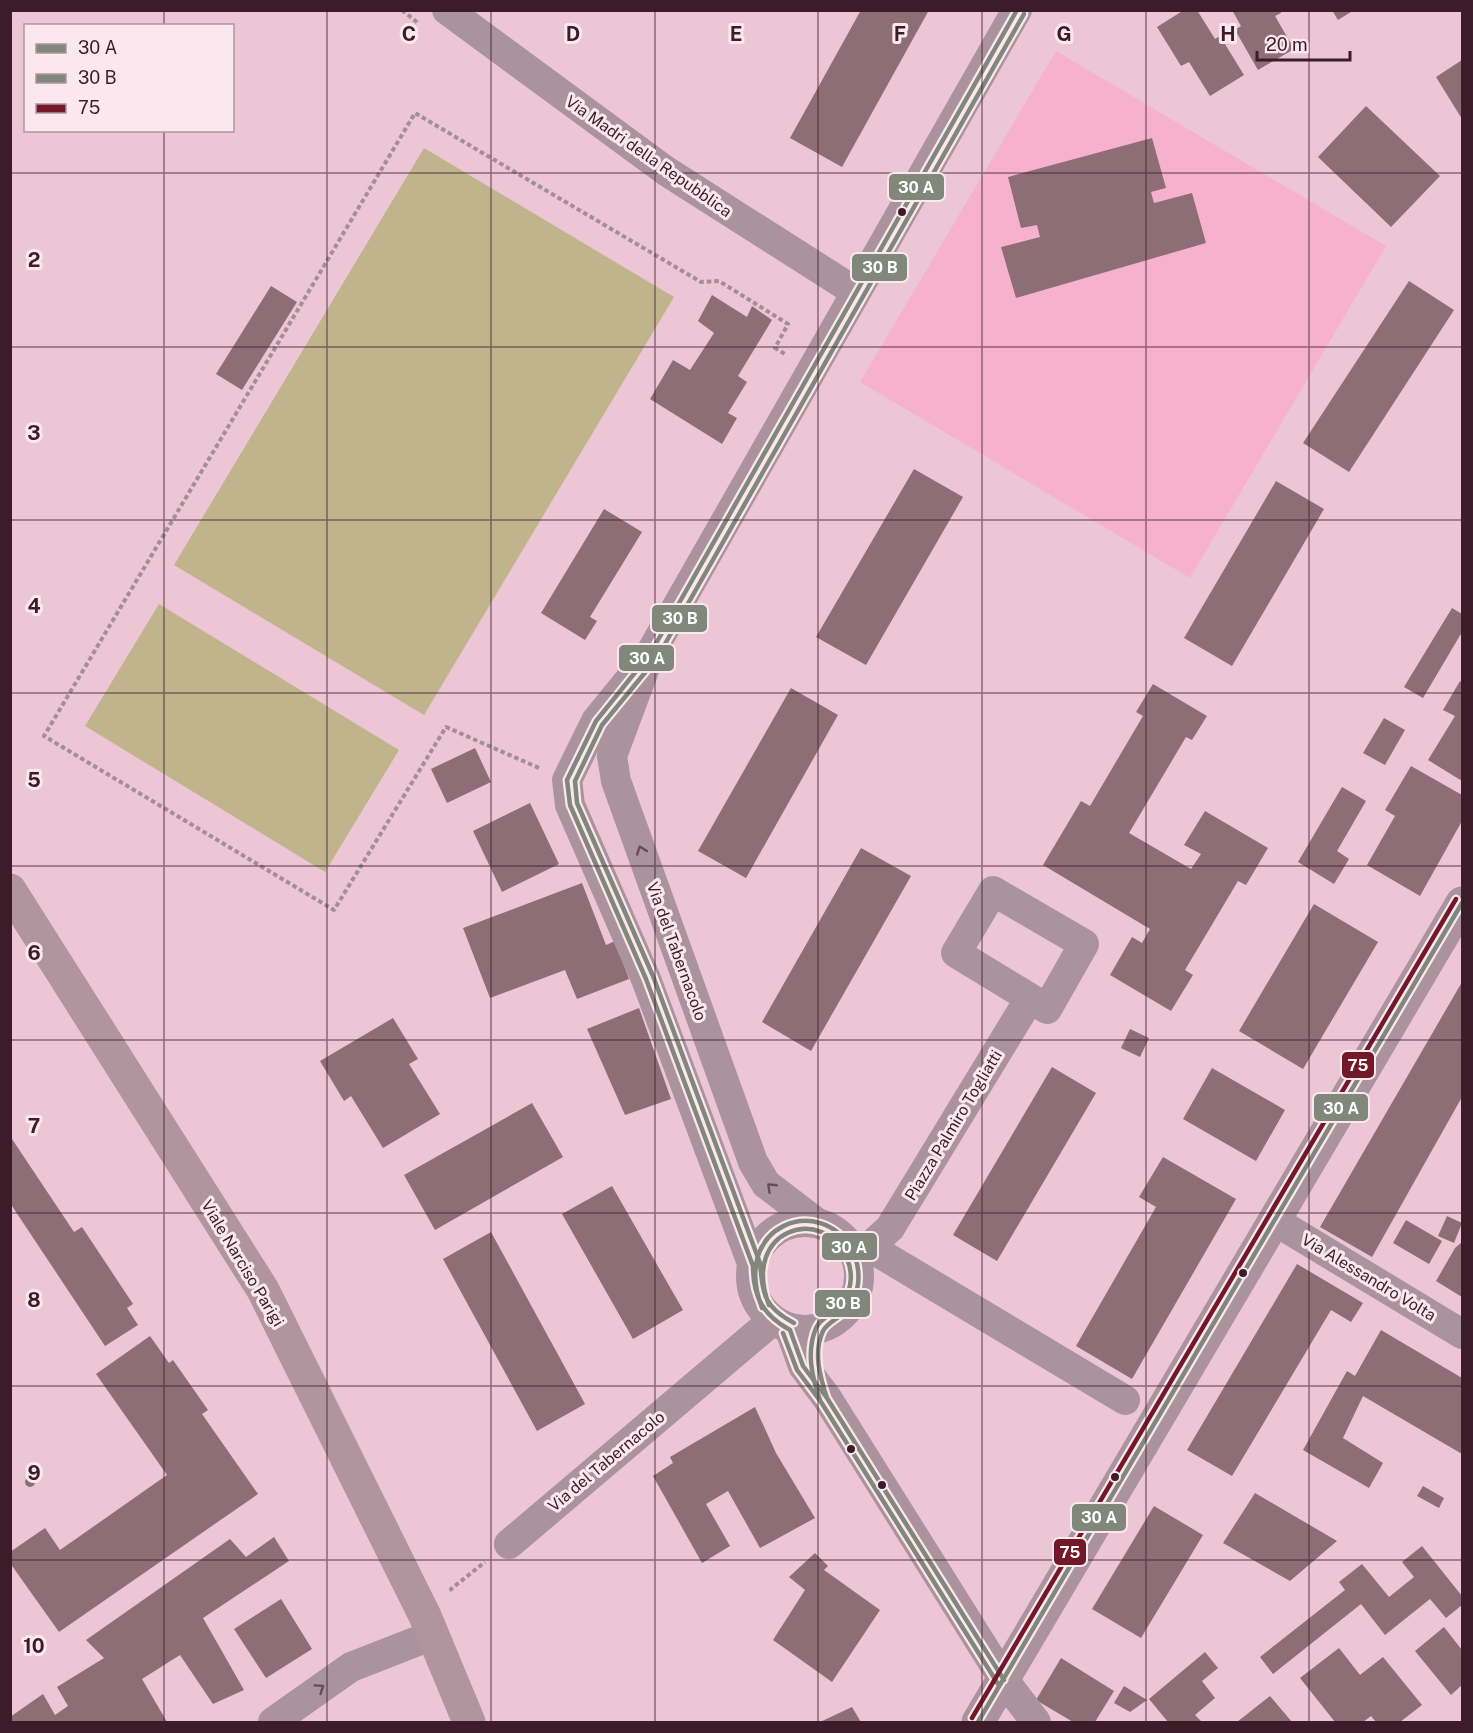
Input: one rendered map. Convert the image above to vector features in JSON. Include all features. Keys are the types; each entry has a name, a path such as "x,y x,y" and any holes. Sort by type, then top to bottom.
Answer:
{"main road":[{"name":"Viale Narciso Parigi","path":"10,890 263,1290 433,1635 470,1722"}],"street":[{"name":"Via Madri della Repubblica","path":"447,10 666,171 856,292"},
{"name":"Via del Tabernacolo","path":"567,780 596,721 650,654 1017,10"},
{"name":"Via del Tabernacolo","path":"650,654 612,756 616,781 753,1162 766,1185 817,1223"},
{"path":"567,780 570,805 646,979 753,1266"},
{"path":"978,1722 1462,903"},
{"name":"Piazza Palmiro Togliatti","path":"864,1253 886,1233 900,1213 1030,998"},
{"name":"Via Alessandro Volta","path":"1275,1221 1462,1334"},
{"path":"1036,1722 1004,1680 827,1398 803,1366 781,1325 758,1302 752,1279 753,1266 760,1247 777,1229 791,1223 817,1223 838,1234 864,1253 1125,1400"},
{"path":"781,1325 824,1328 840,1318 853,1299 864,1253"},
{"name":"Via del Tabernacolo","path":"509,1544 781,1325"},
{"path":"824,1328 818,1362 827,1398"},
{"path":"273,1722 351,1667 433,1635"}],"path":[{"path":"567,780 446,727 334,910 45,736 415,113 701,282 718,281 788,324 775,348 813,368"},
{"path":"454,1596 451,1589 509,1544"}],"shaded area":[{"path":"1056,51 1386,246 1190,578 860,382"},
{"path":"424,148 674,297 424,715 174,565"},
{"path":"159,604 399,750 325,872 85,726"}],"building":[{"path":"861,10 929,10 842,167 790,138"},
{"path":"1184,10 1197,10 1215,39 1220,36 1244,75 1210,96 1189,62 1181,66 1157,27"},
{"path":"1232,10 1280,10 1281,13 1275,16 1294,49 1258,70 1235,30 1241,26"},
{"path":"1332,10 1354,10 1338,20"},
{"path":"1462,60 1462,119 1436,77"},
{"path":"1366,106 1440,176 1391,227 1318,157"},
{"path":"1152,138 1166,188 1151,192 1154,203 1192,193 1206,243 1016,298 1001,247 1040,237 1037,225 1021,228 1008,177"},
{"path":"1409,281 1454,310 1349,472 1303,443"},
{"path":"271,286 297,302 242,390 216,374"},
{"path":"712,295 747,317 752,306 772,320 738,376 747,382 728,413 737,418 722,444 650,399 673,360 690,370 714,333 698,321"},
{"path":"914,469 963,497 866,665 816,637"},
{"path":"1276,481 1324,509 1232,666 1184,638"},
{"path":"604,509 642,532 590,617 597,621 585,640 541,613"},
{"path":"1452,608 1462,614 1462,632 1423,698 1404,687"},
{"path":"1460,681 1462,683 1462,781 1428,760 1455,716 1443,710"},
{"path":"1153,684 1207,716 1192,740 1186,737 1129,833 1191,869 1201,854 1184,845 1205,811 1268,848 1246,885 1238,881 1185,970 1193,975 1171,1011 1110,975 1132,937 1142,943 1150,929 1043,865 1081,801 1090,806 1143,716 1136,712"},
{"path":"791,688 838,715 746,878 698,851"},
{"path":"1384,718 1405,730 1385,765 1363,753"},
{"path":"475,748 491,782 447,803 431,769"},
{"path":"1411,766 1462,795 1462,821 1420,896 1367,865 1395,816 1385,810"},
{"path":"1342,787 1366,801 1337,851 1349,859 1334,884 1298,862"},
{"path":"530,803 559,864 502,892 473,831"},
{"path":"861,848 911,876 811,1051 762,1022"},
{"path":"582,883 606,945 615,941 629,979 577,999 565,970 490,998 463,928"},
{"path":"1314,904 1378,942 1303,1069 1239,1031"},
{"path":"1462,982 1462,1097 1372,1257 1320,1227"},
{"path":"639,1008 671,1099 625,1115 587,1029"},
{"path":"393,1018 418,1059 409,1064 440,1114 383,1148 351,1096 344,1101 320,1061"},
{"path":"1130,1029 1149,1038 1140,1057 1121,1048"},
{"path":"1052,1067 1096,1093 997,1261 953,1235"},
{"path":"1212,1068 1285,1110 1256,1161 1183,1119"},
{"path":"532,1103 563,1157 435,1230 404,1175"},
{"path":"10,1136 74,1232 82,1227 133,1304 127,1308 138,1325 105,1346 10,1203"},
{"path":"1163,1157 1236,1199 1132,1379 1076,1346 1156,1207 1139,1197"},
{"path":"612,1186 683,1310 633,1339 562,1214"},
{"path":"1447,1216 1462,1223 1454,1243 1438,1236"},
{"path":"1406,1220 1442,1241 1429,1264 1393,1243"},
{"path":"491,1232 585,1404 537,1431 443,1259"},
{"path":"1462,1242 1462,1297 1436,1281 1455,1248"},
{"path":"1297,1264 1363,1303 1351,1322 1331,1310 1232,1476 1187,1450"},
{"path":"1381,1330 1462,1378 1462,1454 1363,1396 1343,1438 1383,1463 1369,1488 1303,1450 1347,1371 1355,1376"},
{"path":"150,1336 169,1363 173,1360 208,1410 202,1414 258,1494 59,1632 10,1563 10,1552 45,1528 60,1550 167,1475 96,1374"},
{"path":"755,1407 776,1453 815,1518 760,1548 728,1491 706,1504 730,1546 702,1563 653,1476 673,1463 670,1457"},
{"path":"30,1477 35,1482 30,1487 25,1482"},
{"path":"1423,1486 1444,1498 1439,1508 1417,1496"},
{"path":"1255,1493 1337,1541 1290,1581 1223,1543"},
{"path":"1154,1506 1203,1535 1141,1638 1092,1609"},
{"path":"274,1537 289,1561 203,1618 244,1690 213,1704 180,1655 142,1679 167,1722 10,1722 10,1717 43,1694 55,1715 68,1706 57,1687 104,1658 86,1640 230,1539 246,1557"},
{"path":"1422,1546 1462,1596 1462,1605 1446,1618 1430,1599 1385,1635 1361,1604 1273,1674 1260,1657 1345,1590 1339,1582 1362,1564 1389,1597 1414,1577 1402,1562"},
{"path":"815,1553 828,1566 824,1570 880,1610 832,1682 773,1640 805,1590 789,1577"},
{"path":"281,1599 312,1649 266,1678 234,1629"},
{"path":"1444,1627 1462,1650 1462,1685 1451,1695 1415,1651"},
{"path":"1339,1648 1360,1675 1383,1657 1422,1705 1400,1722 1376,1722 1371,1716 1363,1722 1335,1722 1300,1678"},
{"path":"1205,1652 1218,1668 1202,1681 1215,1698 1195,1715 1202,1722 1168,1722 1149,1699"},
{"path":"1061,1658 1114,1691 1095,1722 1073,1722 1036,1700"},
{"path":"1124,1686 1147,1700 1130,1712 1114,1703"},
{"path":"1270,1696 1292,1722 1237,1722"},
{"path":"852,1707 861,1722 820,1722"}],"transit line":[{"path":"790,1330 773,1318 761,1304 755,1287 753,1266 646,979 570,805 567,780 596,721 650,654 1017,10"},
{"path":"794,1323 776,1311 764,1292 760,1263 653,976 577,803 575,781 602,725 657,658 1024,14"},
{"name":"75","path":"972,1718 1456,899"},
{"path":"978,1722 1462,903"},
{"path":"762,1308 755,1279 758,1255 768,1238 783,1226 801,1221 820,1223 838,1233 852,1250 858,1274 854,1300 850,1307 823,1331 818,1347 822,1382 827,1398"},
{"path":"769,1305 763,1279 766,1258 775,1242 788,1232 805,1229 821,1232 836,1242 847,1259 850,1284 844,1302 821,1321 813,1337 811,1364 820,1400"},
{"path":"790,1330 803,1366 827,1398 1004,1680"},
{"path":"783,1333 797,1370 821,1402 998,1684"}]}
